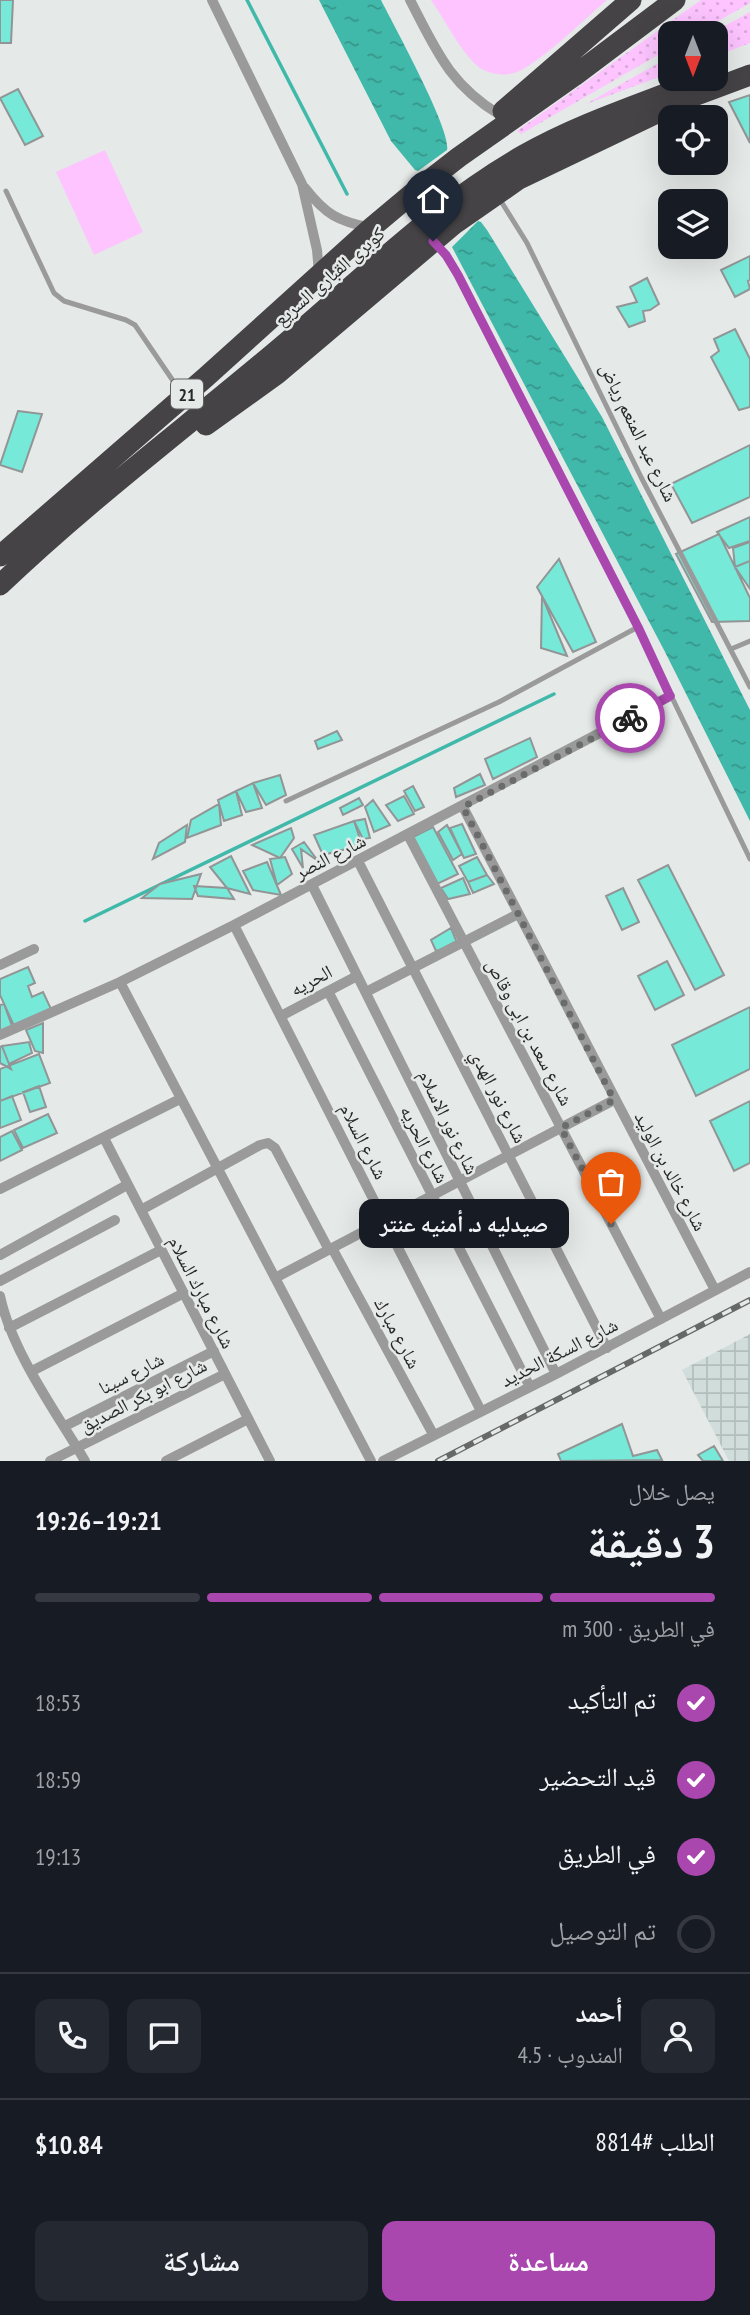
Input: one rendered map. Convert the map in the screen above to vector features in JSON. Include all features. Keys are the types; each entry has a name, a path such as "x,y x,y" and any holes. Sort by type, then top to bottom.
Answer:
{"highway":[{"path":"459,157 499,114 631,0"},
{"name":"كوبرى القبارى السريع","path":"371,228 459,157 675,0"},
{"path":"728,69 750,60"},
{"path":"148,455 191,436 277,374 433,241 492,186 519,179 686,99 750,75"},
{"name":"كوبرى القبارى السريع","path":"0,585 148,455 286,343 406,238 492,186 526,154 573,131 674,91"},
{"name":"21","path":"0,556 371,228"}],"street":[{"path":"212,0 302,184 318,206 328,214 344,222 371,228"},
{"path":"410,0 447,69 468,93 499,114"},
{"path":"302,184 317,250 319,276"},
{"name":"شارع النصر","path":"0,1035 121,982 234,925 670,696"},
{"name":"شارع خالد بن الوليد","path":"463,807 715,1290"},
{"name":"شارع سعد بن ابى وقاص","path":"408,835 661,1320"},
{"name":"شارع نور الهدي","path":"358,861 607,1348"},
{"name":"شارع نور الاسلام","path":"312,885 556,1374"},
{"path":"366,992 518,914"},
{"name":"شارع السلام","path":"234,925 481,1411"},
{"path":"0,965 34,948"},
{"name":"الحريه","path":"281,1016 357,976"},
{"path":"121,982 372,1461"},
{"name":"شارع الحريه","path":"328,991 530,1387"},
{"path":"0,1189 180,1099"},
{"path":"275,1278 614,1100"},
{"name":"شارع مبارك السلام","path":"104,1138 270,1461"},
{"name":"شارع مبارك","path":"217,1168 260,1145 268,1143 275,1148 433,1434"},
{"path":"141,1210 217,1168"},
{"path":"0,1255 128,1185"},
{"path":"0,1281 116,1220"},
{"path":"9,1328 162,1250"},
{"name":"شارع السكة الحديد","path":"383,1461 750,1272"},
{"path":"32,1371 184,1293"},
{"path":"0,1296 9,1328 85,1461"},
{"name":"شارع سينا","path":"65,1426 214,1351"},
{"name":"شارع ابو بكر الصديق","path":"50,1461 225,1374"},
{"path":"166,1461 248,1419"}],"lane":[{"name":"شارع عبد المنعم رياض","path":"492,186 527,243 641,477 750,687"},
{"path":"6,191 54,293 64,301 135,325 184,396"},
{"path":"433,241 446,255 458,275 638,627 750,859"},
{"path":"286,801 499,702 638,627"},
{"path":"731,649 750,640"}],"shaded area":[{"path":"431,0 607,0 535,62 514,73 503,75 487,72 474,63"},
{"path":"701,0 750,0 750,3 718,21 672,21"},
{"path":"750,12 750,43 728,51 728,24"},
{"path":"658,31 658,55 521,134 517,131"},
{"path":"658,63 658,77 586,104"},
{"path":"105,150 143,232 94,255 56,172"},
{"path":"750,1334 750,1461 729,1461 682,1370"}],"water":[{"path":"319,0 381,0 431,101 446,139 447,150 418,171 391,141"},
{"path":"478,221 487,230 602,417 750,710 750,821 664,650 452,247"}],"building":[{"path":"0,0 13,0 11,43 0,43"},
{"path":"18,89 43,136 25,145 0,98"},
{"path":"750,95 750,143 729,102"},
{"path":"750,256 750,289 735,297 721,270"},
{"path":"647,278 659,304 643,311 645,321 629,327 617,307 637,302 630,287"},
{"path":"735,329 750,359 750,407 739,410 711,357 719,351 714,339"},
{"path":"18,411 42,414 22,472 0,465"},
{"path":"750,445 750,497 692,523 671,484"},
{"path":"750,517 750,541 729,548 717,532"},
{"path":"719,534 750,598 750,621 712,622 676,554"},
{"path":"750,542 750,561 735,567 733,548"},
{"path":"559,559 596,642 573,652 537,587"},
{"path":"750,561 750,589 735,567"},
{"path":"542,596 567,656 541,648"},
{"path":"337,731 342,740 318,749 315,741"},
{"path":"530,738 537,757 493,779 485,759"},
{"path":"480,774 485,785 456,797 454,788"},
{"path":"280,775 286,795 266,805 253,783"},
{"path":"253,783 262,808 246,812 236,791"},
{"path":"413,786 424,807 415,811 404,791"},
{"path":"236,791 242,815 224,821 218,800"},
{"path":"404,796 414,814 398,821 386,805"},
{"path":"359,798 363,805 343,815 340,808"},
{"path":"373,800 390,825 374,832 365,807"},
{"path":"219,804 221,825 187,838 191,820"},
{"path":"365,819 370,838 363,839 354,821"},
{"path":"354,821 362,845 323,855 314,835"},
{"path":"462,824 476,854 464,858 450,828"},
{"path":"187,825 185,842 153,859 159,843"},
{"path":"447,825 462,854 453,860 438,832"},
{"path":"433,827 458,874 437,884 413,837"},
{"path":"291,828 294,838 280,858 252,845"},
{"path":"304,842 318,861 301,849 303,868 292,849"},
{"path":"231,856 250,894 227,888 210,867"},
{"path":"285,857 292,874 277,885 270,859"},
{"path":"477,857 487,875 468,882 459,866"},
{"path":"267,862 281,895 253,890 243,871"},
{"path":"668,865 724,975 695,990 638,880"},
{"path":"201,874 192,899 142,898 160,884"},
{"path":"487,875 494,884 473,893 468,882"},
{"path":"463,878 470,894 448,899 441,888"},
{"path":"194,886 227,888 234,899 198,896"},
{"path":"623,888 639,922 622,930 606,896"},
{"path":"451,928 458,945 436,951 431,940"},
{"path":"667,961 684,995 655,1010 638,976"},
{"path":"28,967 35,983 28,986 32,997 43,992 52,1011 15,1028 0,995 0,979"},
{"path":"4,1004 12,1026 0,1031 0,1005"},
{"path":"750,1007 750,1069 696,1096 672,1045"},
{"path":"43,1023 43,1053 35,1051 26,1030"},
{"path":"29,1042 32,1053 9,1064 2,1046"},
{"path":"2,1046 11,1069 0,1063"},
{"path":"39,1054 50,1083 0,1101 0,1069"},
{"path":"39,1086 46,1107 30,1112 23,1092"},
{"path":"12,1096 21,1120 0,1128 0,1101"},
{"path":"750,1101 750,1163 734,1171 710,1121"},
{"path":"48,1114 57,1133 23,1148 14,1130"},
{"path":"12,1131 22,1150 0,1161 0,1137"},
{"path":"622,1424 633,1456 657,1450 662,1460 561,1461 558,1454"},
{"path":"714,1446 723,1461 703,1461 698,1455"}],"waterway":[{"path":"247,0 347,194"},
{"path":"85,921 554,694"}],"railway":[{"path":"438,1461 750,1300"}],"way so far":[{"path":"611,1224 561,1128 614,1100 463,807 630,718"}],"place":[{"name":"صيدليه د. أمنيه عنتر","path":"611,1224"}],"route":[{"path":"433,241 446,255 458,275 638,627 670,696 630,718"}]}
